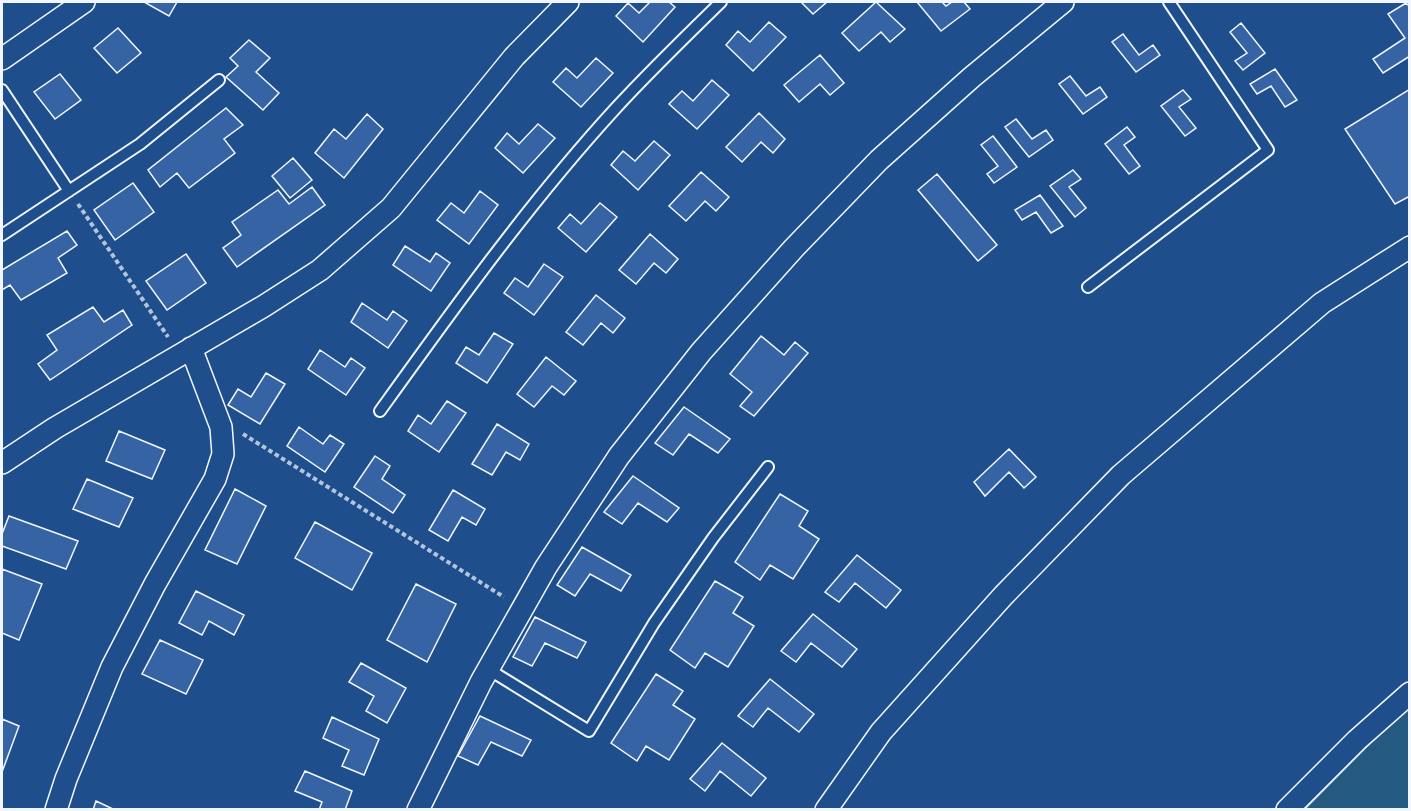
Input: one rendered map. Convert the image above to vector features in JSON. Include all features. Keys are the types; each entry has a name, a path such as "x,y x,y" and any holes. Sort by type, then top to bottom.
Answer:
{"street":[{"path":"2,59 84,2"},
{"path":"2,463 55,428 264,306 320,270 391,208 514,57 568,2"},
{"path":"418,810 488,669 546,567 619,456 701,352 794,248 879,160 972,77 1063,2"},
{"path":"826,810 889,723 1003,596 1121,475 1322,303 1410,247"},
{"path":"56,810 66,779 112,667 214,479 223,454 218,418 186,352"},
{"path":"1287,810 1357,740 1410,693"}],"lane":[{"path":"380,411 469,287 558,176 615,110 721,2"},
{"path":"1088,287 1268,150 1169,2"},
{"path":"2,235 140,144 219,80"},
{"path":"2,90 69,191"},
{"path":"488,669 589,731 654,622 713,538 768,467"}],"path":[{"path":"69,191 186,352"},
{"path":"218,418 522,609"}],"shaded area":[{"path":"1409,704 1409,809 1305,809"}],"building":[{"path":"144,2 177,2 169,16"},
{"path":"650,2 669,2 675,7 643,42 616,16 628,3 639,13"},
{"path":"801,2 827,2 813,14"},
{"path":"876,2 905,29 890,42 881,32 859,51 842,33"},
{"path":"917,2 942,2 946,6 952,2 964,2 970,9 941,31"},
{"path":"1406,3 1410,7 1410,56 1383,73 1373,59 1405,38 1388,14"},
{"path":"769,22 786,37 753,71 726,45 738,31 750,42"},
{"path":"1241,23 1265,53 1243,70 1235,61 1247,53 1230,32"},
{"path":"118,28 141,53 117,73 94,48"},
{"path":"1123,34 1139,55 1153,45 1160,55 1136,72 1112,42"},
{"path":"249,40 270,58 256,72 279,93 263,110 226,77 238,66 230,58"},
{"path":"820,55 844,83 830,95 820,84 799,102 784,85"},
{"path":"596,58 613,73 581,107 553,82 566,68 577,78"},
{"path":"1275,69 1297,100 1285,107 1271,86 1257,94 1250,84"},
{"path":"60,74 81,100 55,119 34,92"},
{"path":"1070,76 1086,96 1100,87 1107,97 1083,114 1059,84"},
{"path":"712,80 729,95 697,129 669,104 682,91 693,101"},
{"path":"1410,89 1410,196 1395,204 1345,129"},
{"path":"1183,90 1191,99 1179,107 1196,128 1185,136 1161,106"},
{"path":"226,108 243,125 224,139 235,153 189,188 177,173 160,187 148,170"},
{"path":"759,113 785,139 773,153 761,142 742,162 726,147"},
{"path":"367,114 383,129 344,178 315,153 334,129 346,139"},
{"path":"1016,119 1032,139 1046,130 1053,140 1029,157 1005,127"},
{"path":"538,124 555,138 523,173 495,148 507,133 519,144"},
{"path":"1127,127 1135,137 1124,145 1140,166 1129,174 1105,144"},
{"path":"993,136 1017,167 994,183 987,174 998,166 981,145"},
{"path":"654,141 670,155 638,190 611,165 623,151 635,161"},
{"path":"293,158 312,180 290,198 272,176"},
{"path":"1073,170 1081,179 1069,187 1086,208 1075,217 1050,186"},
{"path":"701,172 729,197 716,211 705,201 686,221 669,206"},
{"path":"937,174 997,245 978,261 918,190"},
{"path":"133,183 154,212 115,240 94,210"},
{"path":"312,187 325,205 237,267 223,248 241,235 232,222 278,190 289,204"},
{"path":"480,191 498,205 469,244 437,220 451,203 464,213"},
{"path":"1040,195 1063,226 1051,233 1036,212 1022,220 1015,210"},
{"path":"600,203 617,217 586,252 558,228 570,214 581,224"},
{"path":"67,231 77,245 58,258 67,273 21,300 10,285 2,290 2,270"},
{"path":"650,234 678,259 666,273 654,263 636,284 619,270"},
{"path":"405,246 430,262 436,253 450,263 431,291 393,265"},
{"path":"186,254 206,283 167,310 146,281"},
{"path":"544,264 563,277 534,315 504,293 515,278 528,287"},
{"path":"596,295 625,318 613,333 601,323 583,345 566,332"},
{"path":"362,303 387,320 393,311 407,321 388,348 351,322"},
{"path":"93,307 104,322 123,310 132,325 50,380 38,364 57,350 47,335"},
{"path":"494,333 513,344 487,383 456,363 466,347 479,355"},
{"path":"761,336 784,355 795,342 808,353 754,416 740,406 752,392 730,374"},
{"path":"320,350 345,367 351,358 365,368 346,395 308,369"},
{"path":"546,357 576,381 564,395 552,386 534,407 517,394"},
{"path":"266,373 285,384 260,424 228,405 238,389 251,397"},
{"path":"447,401 466,413 439,452 408,431 418,415 431,424"},
{"path":"684,407 730,439 718,453 689,434 673,455 655,443"},
{"path":"497,424 529,444 520,460 506,452 492,475 472,464"},
{"path":"299,427 323,444 330,435 344,444 325,472 287,446"},
{"path":"119,431 165,450 152,479 106,461"},
{"path":"1009,449 1036,477 1024,488 1009,472 985,496 974,482"},
{"path":"375,456 390,466 382,479 405,495 393,513 354,487"},
{"path":"633,476 679,508 667,522 638,503 622,524 604,512"},
{"path":"87,479 133,498 119,527 73,509"},
{"path":"235,489 266,506 237,564 205,550"},
{"path":"453,490 485,509 476,525 462,517 448,541 429,530"},
{"path":"780,494 808,511 799,526 819,539 793,579 770,565 760,580 735,562"},
{"path":"9,516 78,541 66,569 2,546 2,534"},
{"path":"315,522 372,553 352,590 295,558"},
{"path":"582,547 631,575 621,591 590,574 575,596 557,585"},
{"path":"857,555 901,590 886,608 855,583 839,602 825,592"},
{"path":"2,569 42,584 19,640 2,633"},
{"path":"715,581 743,597 733,613 754,626 728,667 705,653 695,668 670,650"},
{"path":"416,584 456,604 427,662 387,640"},
{"path":"196,591 244,615 234,635 209,621 202,635 179,623"},
{"path":"813,614 857,649 842,667 811,643 796,662 781,651"},
{"path":"535,617 586,642 577,658 545,643 532,666 513,657"},
{"path":"160,640 203,660 186,694 142,674"},
{"path":"361,663 406,688 387,723 366,711 374,696 349,682"},
{"path":"656,674 683,691 673,705 695,719 669,760 646,746 637,761 611,743"},
{"path":"770,679 814,714 799,732 768,708 753,727 738,716"},
{"path":"480,716 531,740 522,756 491,742 478,765 458,756"},
{"path":"332,717 379,739 364,775 342,766 349,750 323,738"},
{"path":"2,719 19,726 2,772"},
{"path":"722,743 766,778 751,796 720,771 705,791 690,779"},
{"path":"305,771 352,791 345,810 319,810 322,802 295,791"},
{"path":"96,801 115,810 93,810"}]}
